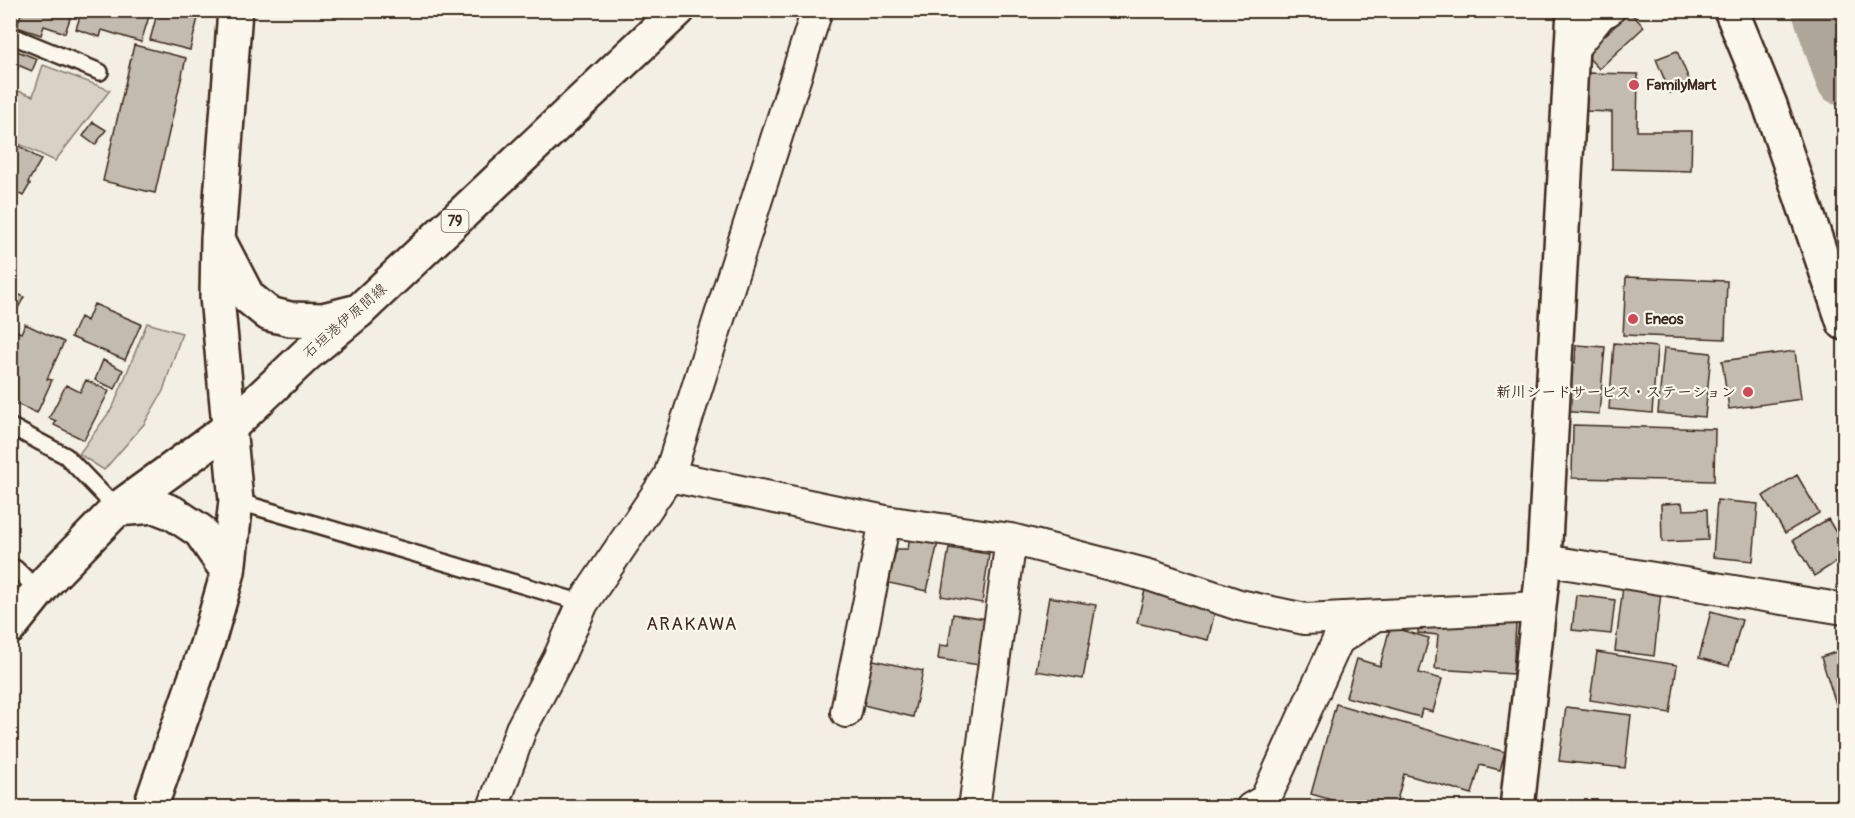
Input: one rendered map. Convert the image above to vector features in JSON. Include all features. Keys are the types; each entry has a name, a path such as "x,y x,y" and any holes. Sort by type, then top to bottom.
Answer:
{"street":[{"path":"150,807 207,645 228,572 236,501 217,297 218,239 235,10"},
{"path":"493,807 521,729 584,603 669,476 817,10"},
{"path":"1517,807 1544,560 1574,10"},
{"path":"1571,51 1601,15 1609,10"},
{"name":"石垣港伊原間線","path":"10,627 39,591 117,509 229,428 306,355 359,311 675,11"},
{"path":"1727,14 1770,105 1845,323"},
{"path":"218,239 248,297 269,314 290,319 323,320 359,311"},
{"path":"669,476 885,521 1011,539 1149,575 1239,605 1305,619 1538,607"},
{"path":"117,509 155,506 173,513 200,531 228,572"},
{"path":"846,712 885,521"},
{"path":"974,807 1011,539"},
{"path":"1544,560 1845,609"},
{"path":"1251,807 1265,800 1338,639 1373,617"}],"lane":[{"path":"10,35 100,72"},
{"path":"10,426 66,456 117,509"},
{"path":"236,501 584,603"},
{"path":"10,567 15,568 39,591"}],"shaded area":[{"path":"43,65 110,90 55,161 11,140 11,112 18,91 33,96"},
{"path":"147,323 182,333 163,391 144,424 104,470 79,454 113,407"}],"building":[{"path":"22,10 73,10 65,33 44,26 41,35 17,27"},
{"path":"82,10 151,10 141,42 102,30 100,37 76,29"},
{"path":"158,10 200,10 190,50 150,40"},
{"path":"1630,12 1644,27 1599,69 1585,54"},
{"path":"134,45 186,58 155,193 103,181"},
{"path":"10,48 37,59 32,71 11,62 10,64"},
{"path":"1677,51 1691,84 1670,93 1656,59"},
{"path":"10,65 18,68 10,87"},
{"path":"1585,73 1638,74 1637,131 1692,131 1691,171 1612,169 1612,112 1585,111"},
{"path":"93,122 106,130 95,145 83,136"},
{"path":"18,145 41,160 23,196 10,189 10,157"},
{"path":"1626,277 1727,281 1725,339 1623,335"},
{"path":"10,290 24,297 10,323"},
{"path":"94,304 141,324 125,360 71,337 80,317 87,321"},
{"path":"25,324 64,342 47,379 52,380 37,413 10,401 10,338 14,330 21,333"},
{"path":"1614,343 1657,347 1652,413 1609,409"},
{"path":"1576,345 1605,347 1599,414 1560,411 1564,362 1575,363"},
{"path":"1664,348 1711,353 1705,417 1658,413"},
{"path":"1795,351 1801,399 1729,409 1722,361"},
{"path":"103,360 123,370 115,389 95,380"},
{"path":"86,380 109,391 84,440 54,425 56,421 49,418 66,385 80,392"},
{"path":"1573,425 1715,429 1714,481 1572,478"},
{"path":"1797,475 1819,513 1785,533 1763,496"},
{"path":"1717,500 1758,504 1753,561 1713,557"},
{"path":"1682,503 1683,510 1707,509 1708,540 1662,542 1661,504"},
{"path":"1828,519 1844,546 1844,557 1814,576 1793,540"},
{"path":"910,536 938,542 927,591 889,583 896,549 908,549"},
{"path":"949,548 989,554 982,603 941,596"},
{"path":"1623,587 1661,592 1654,656 1615,651"},
{"path":"1145,590 1216,607 1208,640 1137,623"},
{"path":"1576,595 1615,600 1611,634 1572,630"},
{"path":"1049,597 1096,605 1083,679 1036,671"},
{"path":"1711,611 1742,620 1729,666 1699,658"},
{"path":"953,614 987,619 980,665 938,659 940,645 948,646"},
{"path":"1419,617 1516,624 1513,674 1435,669 1438,635 1418,633"},
{"path":"1390,627 1429,638 1419,673 1442,679 1433,712 1422,709 1420,717 1346,697 1357,659 1380,666"},
{"path":"1844,649 1844,729 1821,657"},
{"path":"1597,652 1677,665 1670,713 1590,700"},
{"path":"869,659 923,671 913,717 859,704"},
{"path":"1336,704 1505,752 1500,770 1480,765 1472,794 1404,774 1395,808 1359,808 1311,794"},
{"path":"1566,707 1631,715 1625,768 1559,761"},
{"path":"1563,801 1620,808 1562,808"}],"waterway":[{"path":"1821,10 1844,77"}],"place":[{"name":"FamilyMart","path":"1634,85"},
{"name":"Eneos","path":"1633,319"},
{"name":"新川シードサービス・ステーション","path":"1748,392"}],"district":[{"name":"ARAKAWA","path":"692,624"}]}
